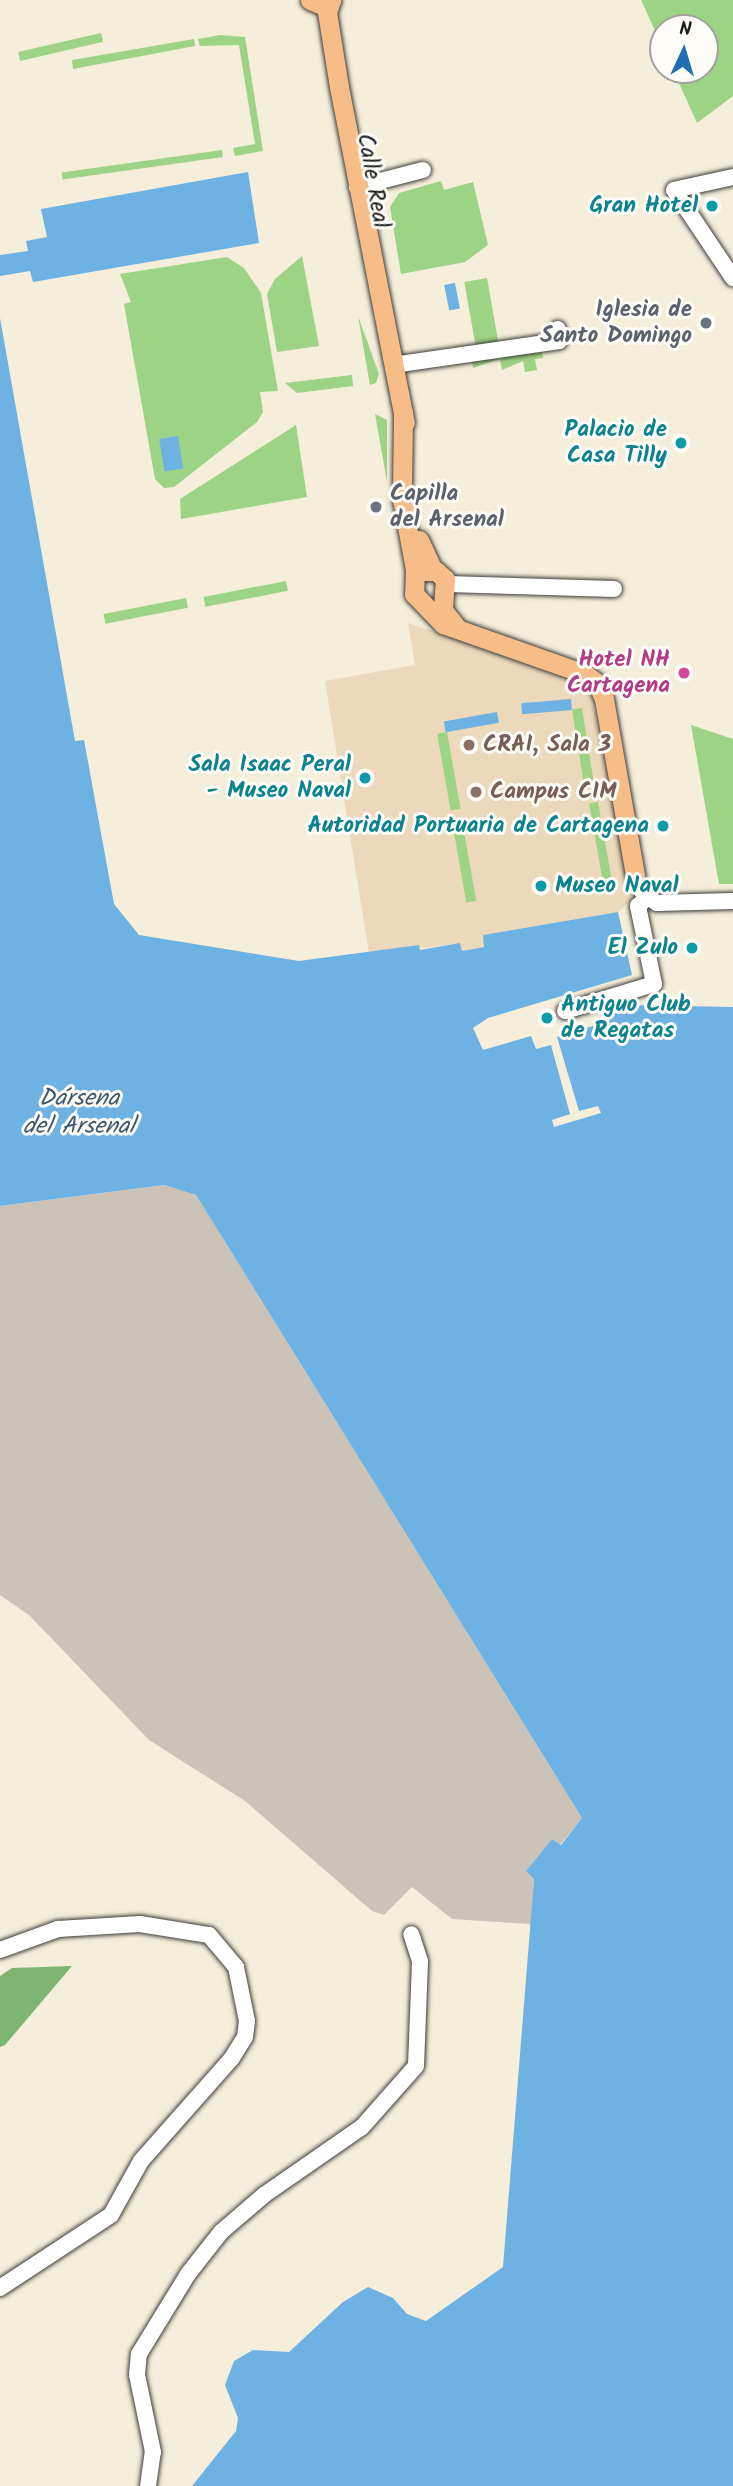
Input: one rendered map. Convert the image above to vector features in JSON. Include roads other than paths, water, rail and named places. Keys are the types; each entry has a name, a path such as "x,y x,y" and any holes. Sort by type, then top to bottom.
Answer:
{"main road":[{"name":"Calle Real","path":"321,1 327,17 357,187 403,412 420,546 441,583 445,616 467,634"},
{"name":"Calle Real","path":"321,1 367,292 393,365"},
{"name":"Calle Real","path":"403,412 402,499 416,590 436,619 467,634 585,674 597,683 604,699 635,875"},
{"path":"420,573 441,583 432,604 416,590 420,573"}],"street":[{"path":"357,187 423,170"},
{"path":"733,177 677,186 674,192 733,278"},
{"path":"393,365 559,341 558,330"},
{"path":"441,583 614,589"},
{"path":"635,875 647,898 664,903 733,901"},
{"path":"565,1011 654,984 638,906 647,898"},
{"path":"0,1950 58,1928 140,1924 209,1936 236,1967 247,2021 245,2038 232,2058 141,2161 111,2215 0,2288"},
{"path":"148,2486 153,2452 137,2375 139,2354 188,2274 221,2232 264,2195 362,2127 416,2066 420,1961 411,1934"}],"water":[{"path":"248,172 259,243 33,282 30,271 0,276 0,255 28,251 26,241 47,237 41,209"},
{"path":"455,283 460,309 449,311 444,285"},
{"name":"Dársena del Arsenal","path":"0,318 75,741 84,740 114,904 139,935 299,961 419,945 420,950 460,943 462,951 484,947 483,935 618,912 632,975 488,1018 473,1028 483,1050 531,1036 536,1049 551,1045 570,1114 552,1120 554,1127 601,1113 598,1106 579,1111 557,1037 609,1021 607,1013 633,1005 733,1007 733,2486 192,2486 236,2431 238,2418 225,2385 234,2361 253,2350 289,2352 343,2302 368,2287 393,2298 407,2314 426,2321 503,2267 534,1879 526,1871 552,1839 561,1845 582,1818 196,1195 164,1185 0,1206"},
{"path":"178,436 183,469 164,472 159,439"},
{"path":"571,699 572,710 522,714 521,703"},
{"path":"497,712 499,723 446,732 444,721"}],"place":[{"name":"Gran Hotel","path":"712,206"},
{"name":"Iglesia de Santo Domingo","path":"706,323"},
{"name":"Palacio de Casa Tilly","path":"681,443"},
{"name":"Capilla del Arsenal","path":"376,507"},
{"name":"Hotel NH Cartagena","path":"684,673"},
{"name":"CRAI, Sala 3","path":"469,745"},
{"name":"Sala Isaac Peral - Museo Naval","path":"365,778"},
{"name":"Campus CIM","path":"476,792"},
{"name":"Autoridad Portuaria de Cartagena","path":"663,826"},
{"name":"Museo Naval","path":"541,886"},
{"name":"El Zulo","path":"692,948"},
{"name":"Antiguo Club de Regatas","path":"547,1018"}]}
